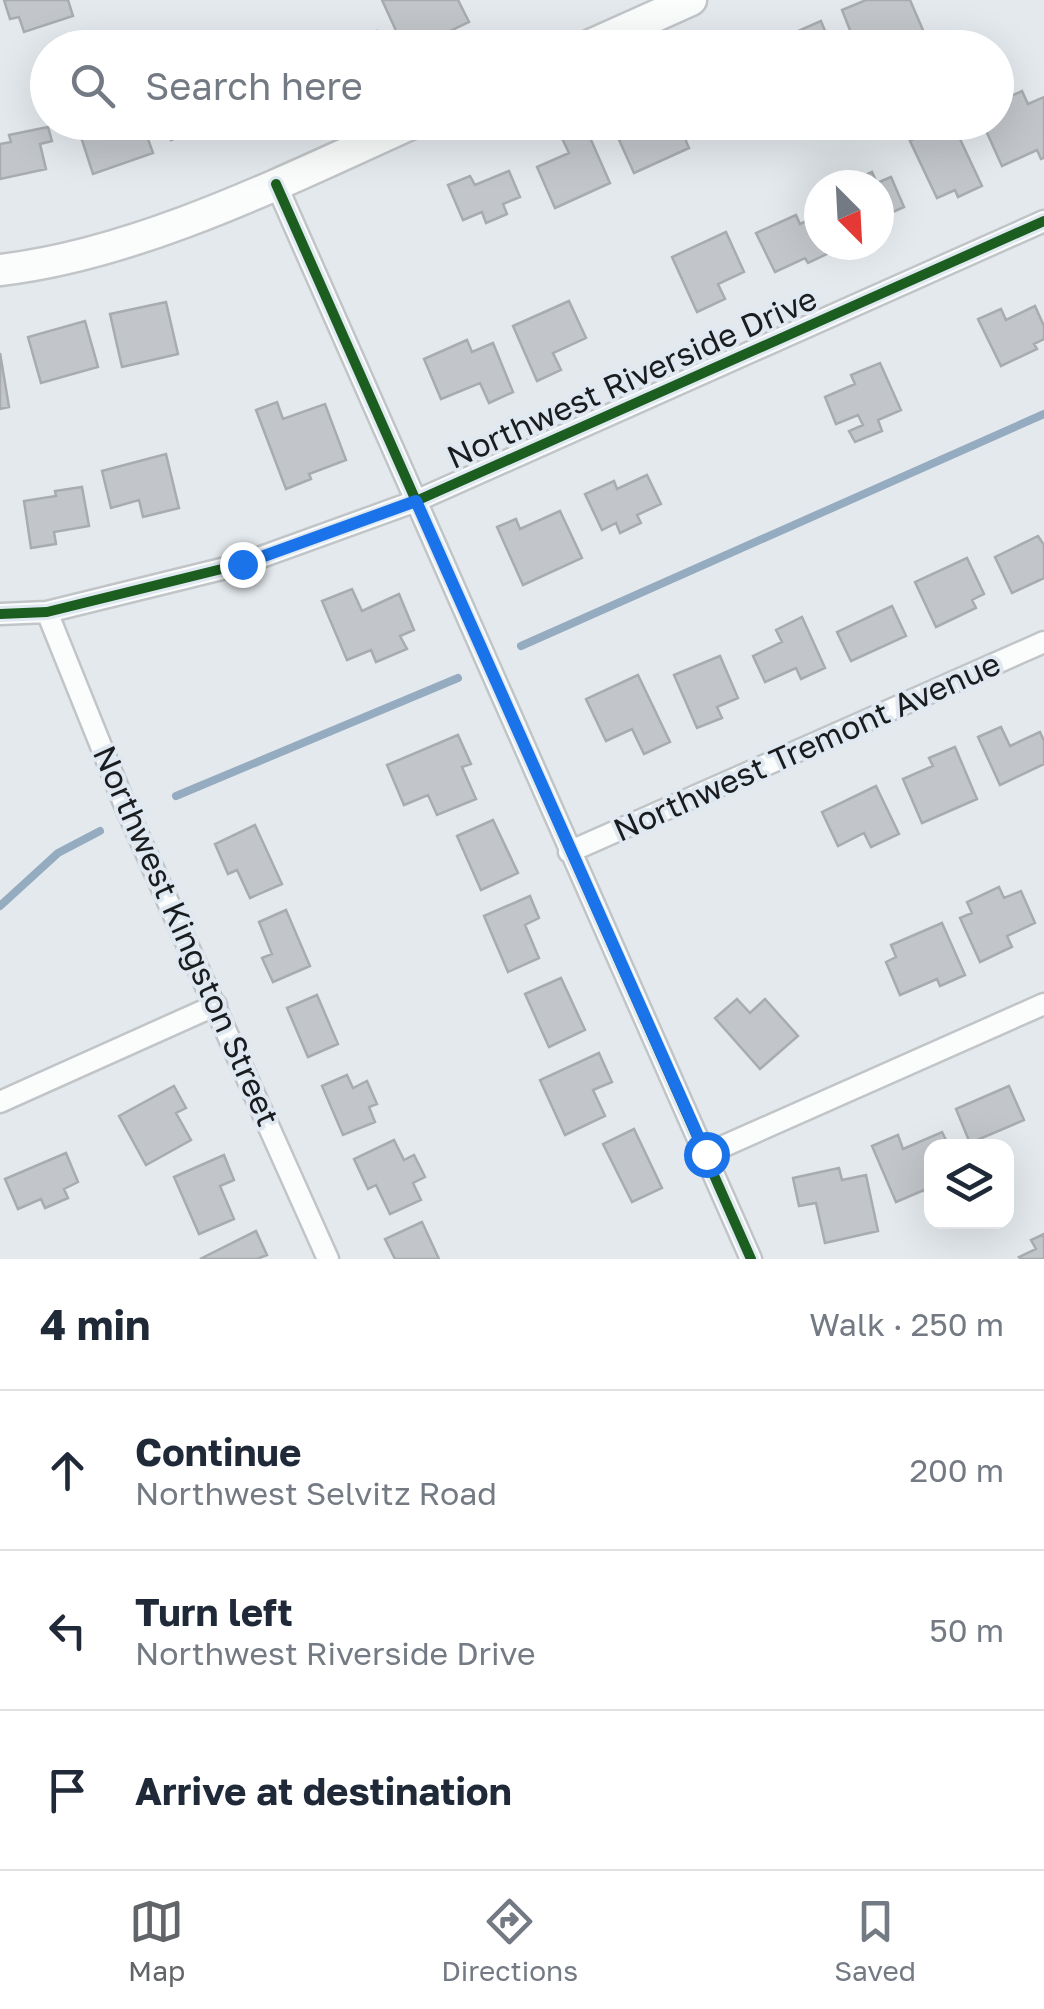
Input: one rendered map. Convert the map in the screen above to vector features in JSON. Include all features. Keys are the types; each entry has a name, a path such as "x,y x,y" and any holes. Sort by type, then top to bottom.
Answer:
{"street":[{"path":"624,30 691,0"},
{"path":"0,270 146,235 375,140"},
{"path":"276,184 751,1259"},
{"name":"Northwest Riverside Drive","path":"0,614 46,612 242,564 416,501 1044,221"},
{"name":"Northwest Kingston Street","path":"46,612 126,808 328,1259"},
{"name":"Northwest Tremont Avenue","path":"569,852 1044,642"},
{"path":"706,1154 1044,1004"},
{"path":"0,1102 216,1005"}],"building":[{"path":"4,0 68,0 73,16 24,32 19,17 10,19"},
{"path":"382,0 458,0 469,22 452,30 396,30"},
{"path":"866,0 910,0 923,30 850,30 842,10"},
{"path":"821,21 825,30 800,30"},
{"path":"1022,91 1028,104 1044,97 1044,158 1037,150 1002,166 990,140 1014,140 1014,95"},
{"path":"30,131 30,140 52,140 40,144 46,169 0,179 0,144 11,142 9,135"},
{"path":"82,140 148,140 153,153 93,174"},
{"path":"563,140 591,140 610,183 555,208 537,167 569,153"},
{"path":"619,140 686,140 689,148 634,173"},
{"path":"960,140 982,186 958,197 955,190 937,198 910,141"},
{"path":"509,171 520,197 503,204 507,214 486,223 482,212 463,220 448,185 470,176 475,185"},
{"path":"894,184 904,207 894,211"},
{"path":"796,215 800,224 804,222 804,258 775,272 756,233"},
{"path":"726,232 744,272 718,284 725,299 697,312 672,257"},
{"path":"569,301 586,338 553,353 561,370 537,381 513,326"},
{"path":"166,302 178,354 122,367 110,314"},
{"path":"1035,306 1044,326 1044,339 1034,344 1037,349 1001,366 978,319 1001,309 1006,320"},
{"path":"85,321 98,367 41,383 28,337"},
{"path":"467,340 472,352 493,343 513,392 489,403 480,383 441,399 424,359"},
{"path":"0,353 9,407 0,409"},
{"path":"880,363 901,410 878,420 882,431 855,442 849,431 863,425 858,415 836,424 825,397 855,384 851,375"},
{"path":"277,402 283,419 325,404 346,460 309,474 311,479 286,489 256,410"},
{"path":"166,454 179,508 143,517 139,500 111,508 102,471"},
{"path":"647,475 661,504 637,515 641,523 620,533 616,523 602,530 585,494 614,481 617,489"},
{"path":"82,487 89,526 54,532 56,544 31,548 24,501"},
{"path":"560,511 582,558 523,585 497,527 516,519 520,529"},
{"path":"1038,536 1044,545 1044,578 1012,593 995,557"},
{"path":"967,558 984,594 972,600 976,608 936,627 915,582"},
{"path":"352,589 362,611 399,594 414,630 400,636 407,649 376,662 371,650 347,660 322,601"},
{"path":"892,606 906,636 851,661 837,632"},
{"path":"802,617 825,668 801,679 796,668 765,682 753,656 782,642 776,630"},
{"path":"720,656 738,698 717,707 722,718 697,728 674,675"},
{"path":"638,675 670,742 644,754 632,729 606,741 586,699"},
{"path":"1001,727 1010,746 1040,732 1044,764 1000,785 978,737"},
{"path":"458,735 471,764 462,767 476,799 437,815 428,795 404,805 387,765"},
{"path":"955,747 977,799 922,823 903,779 933,766 929,758"},
{"path":"876,786 899,834 871,847 864,833 838,846 822,812"},
{"path":"493,820 518,873 481,890 457,836"},
{"path":"255,825 282,884 250,898 237,870 228,874 215,844"},
{"path":"999,887 1004,898 1021,891 1035,923 1007,936 1012,947 980,962 960,918 972,913 967,902"},
{"path":"530,896 539,918 525,925 539,958 508,972 484,916"},
{"path":"286,910 310,966 273,982 262,958 272,954 259,922"},
{"path":"942,923 965,975 940,986 937,979 900,995 886,962 896,957 891,945"},
{"path":"561,978 585,1030 549,1047 525,994"},
{"path":"317,995 338,1044 308,1057 287,1008"},
{"path":"737,999 750,1013 765,999 798,1036 760,1069 715,1018"},
{"path":"599,1053 612,1082 593,1090 605,1116 565,1135 540,1080"},
{"path":"347,1075 353,1088 367,1081 377,1104 369,1107 375,1122 343,1135 322,1086"},
{"path":"174,1086 186,1108 176,1113 191,1140 146,1165 119,1116"},
{"path":"1009,1086 1024,1120 979,1139 968,1139 956,1109"},
{"path":"634,1129 662,1188 632,1202 603,1144"},
{"path":"942,1132 946,1139 926,1139"},
{"path":"898,1135 903,1149 924,1140 924,1190 896,1202 872,1146"},
{"path":"394,1140 404,1160 414,1155 425,1177 413,1183 421,1200 390,1214 376,1185 368,1189 354,1159"},
{"path":"66,1153 78,1182 64,1189 68,1198 45,1208 41,1199 18,1209 5,1179"},
{"path":"224,1155 234,1180 220,1186 234,1219 199,1234 174,1177"},
{"path":"839,1168 842,1180 866,1175 878,1231 825,1243 816,1203 799,1206 793,1178"},
{"path":"422,1222 439,1259 395,1259 385,1239"},
{"path":"256,1231 267,1255 257,1259 200,1259"},
{"path":"1044,1234 1044,1259 1019,1257 1036,1249 1031,1240"}],"waterway":[{"path":"521,646 1044,414"},
{"path":"176,796 458,678"},
{"path":"0,906 58,853 100,831"}],"cycle path":[{"path":"276,184 751,1259"},
{"path":"0,614 47,612 242,564 416,501 1044,221"}],"route":[{"path":"242,564 416,501 706,1154"}]}
